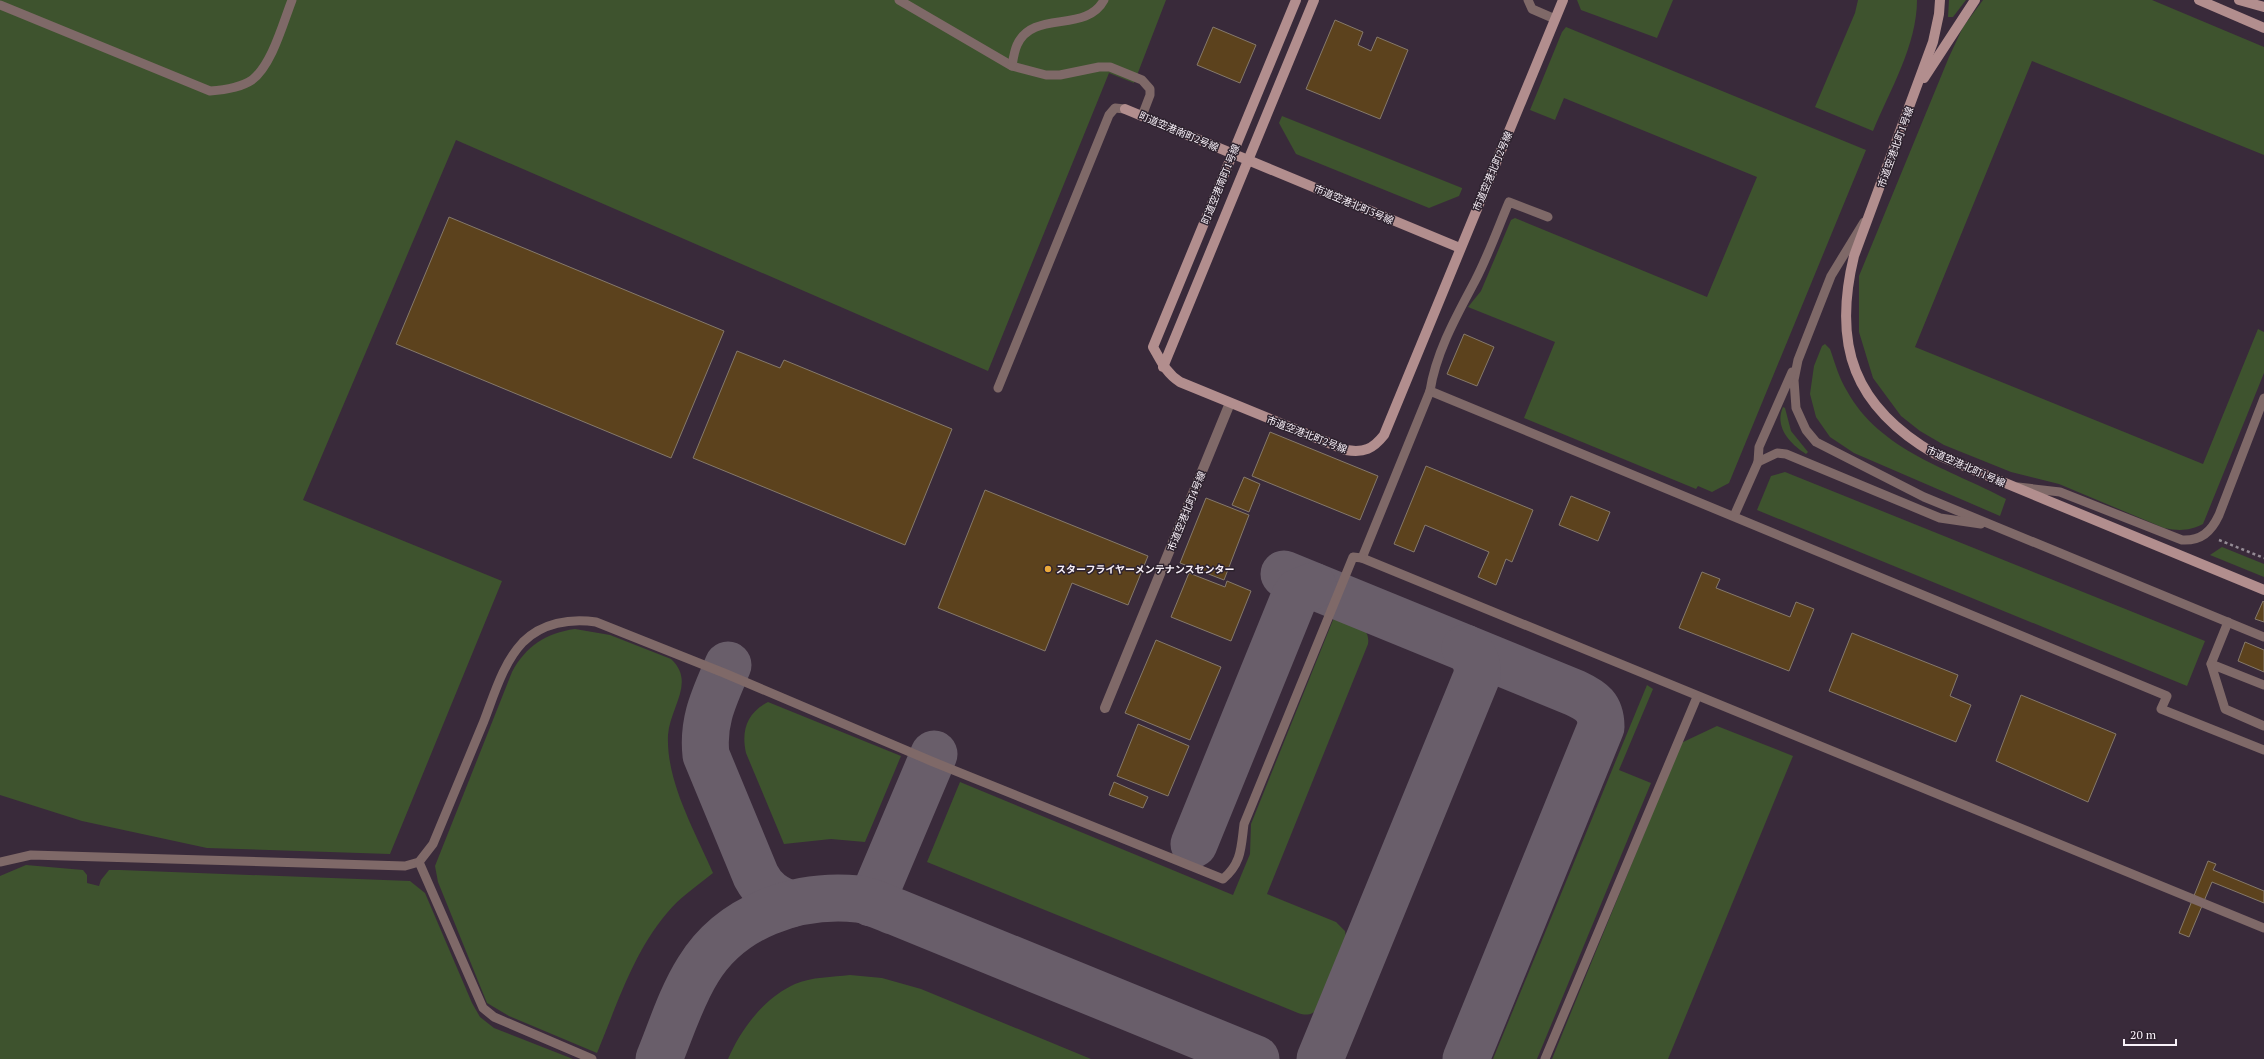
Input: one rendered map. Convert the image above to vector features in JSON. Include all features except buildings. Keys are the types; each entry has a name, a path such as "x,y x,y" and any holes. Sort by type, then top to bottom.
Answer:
{"street":[{"name":"町道空港南町1号線","path":"1163,367 1153,347 1296,0"},
{"path":"1163,367 1314,0"},
{"name":"市道空港北町2号線","path":"1163,367 1170,375 1180,382 1346,450 1358,452 1369,450 1384,435 1563,0"},
{"name":"市道空港北町1号線","path":"1940,0 1940,14 1933,42 1854,256 1848,283 1845,310 1847,337 1853,362 1863,385 1875,406 1893,425 1913,441 1935,454 2264,590"},
{"path":"1917,87 1975,0"},
{"path":"2199,0 2264,28"},
{"path":"2239,0 2264,7"},
{"name":"町道空港南町2号線","path":"1125,109 1248,160"},
{"name":"市道空港北町3号線","path":"1248,160 1460,248"},
{"name":"市道空港北町4号線","path":"1106,708 1230,403"}],"lane":[{"path":"0,5 210,92 230,90 252,80 266,64 292,0"},
{"path":"899,0 1012,66 1046,75 1060,75 1099,67 1110,67 1142,80 1150,89 1150,95 1142,116"},
{"path":"1012,66 1017,45 1023,35 1032,28 1047,23 1076,20 1087,16 1101,6 1104,0"},
{"path":"1528,0 1532,9 1555,19"},
{"path":"998,388 1109,115 1115,108 1125,109"},
{"path":"1362,558 1430,391 1432,376 1461,304 1475,281 1509,202 1548,217"},
{"path":"1734,516 1758,462 1759,447 1798,360 1831,276 1871,209"},
{"path":"1798,360 1794,380 1796,408 1806,430 1816,442 1924,497 2264,637"},
{"path":"1430,391 2167,696 2162,709 2264,750"},
{"path":"2012,486 2060,492 2182,540 2192,540 2201,537 2214,525 2219,515 2264,398"},
{"path":"1758,462 1777,453 1786,454 1940,518 1993,526"},
{"path":"0,862 31,855 406,866 419,862 433,844 504,670 523,643 536,633 559,622 577,619 596,622 724,672 931,760 1223,879 1234,869 1241,852 1244,824 1353,557 1362,558 1697,697 2264,928"},
{"path":"2228,622 2211,664 2224,709 2264,726"},
{"path":"2211,664 2264,685"},
{"path":"1545,1059 1697,697"},
{"path":"419,862 483,1008 494,1017 592,1059"}],"path":[{"path":"2218,540 2264,558"}],"shaded area":[{"path":"0,0 2264,0 2264,1059 0,1059"}],"green space":[{"path":"0,0 1166,0 1134,83 1109,73 988,371 456,140 303,500 502,581 390,854 207,848 82,821 0,795"},
{"path":"1577,0 1673,0 1657,38 1581,10"},
{"path":"1858,0 1917,0 1913,34 1908,50 1873,131 1815,107 1855,13"},
{"path":"1949,0 1966,0 1953,17 1948,17"},
{"path":"1983,0 2152,0 2264,47 2264,155 2032,61 1915,347 2203,464 2258,329 2264,332 2264,373 2203,524 2184,530 2164,528 2059,484 2011,472 1944,445 1920,431 1901,416 1873,378 1859,332 1859,276 1949,57 1963,27"},
{"path":"1566,27 1866,150 1729,483 1712,492 1698,486 1696,489 1524,418 1555,342 1468,307 1481,291 1511,220 1515,218 1707,297 1757,177 1564,98 1555,120 1530,110 1562,32"},
{"path":"1282,116 1462,188 1459,196 1429,208 1296,154 1279,123"},
{"path":"1825,344 1830,349 1839,376 1847,391 1861,412 1878,429 1897,444 1918,456 2006,499 2000,516 1854,453 1830,437 1816,417 1810,394 1814,366 1822,346"},
{"path":"1783,407 1785,408 1791,431 1808,452 1806,454 1789,440 1782,428 1781,414"},
{"path":"1785,472 2205,641 2187,686 1757,510 1771,476"},
{"path":"2222,547 2264,564 2264,577 2210,555"},
{"path":"1335,615 1353,622 1363,628 1368,638 1368,644 1267,894 1336,922 1345,931 1347,943 1319,1008 1314,1012 1307,1015 1298,1013 927,862 960,782 1233,895 1250,854 1251,824"},
{"path":"575,629 610,635 671,659 678,668 682,686 668,735 669,753 672,770 683,806 713,873 677,902 655,929 635,962 597,1053 509,1016 487,1003 438,882 435,866 512,672 530,648 538,642 555,634"},
{"path":"1647,685 1653,689 1619,770 1651,783 1537,1059 1493,1059"},
{"path":"768,702 901,756 865,842 831,839 784,844 746,753 744,737 750,717 761,706"},
{"path":"1717,726 1793,756 1668,1059 1552,1059 1681,743"},
{"path":"26,865 83,870 87,875 87,883 99,886 101,880 109,870 410,881 425,893 472,1003 480,1017 494,1028 573,1059 0,1059 0,876"},
{"path":"850,975 882,978 921,989 1091,1059 728,1059 747,1026 773,997 795,984 808,980"}],"taxiway":[{"path":"1284,574 1575,693 1591,702 1599,714 1601,727 1466,1059"},
{"path":"1194,844 1294,598 1298,592 1313,586"},
{"path":"1320,1059 1477,676 1475,660 1465,648"},
{"path":"728,665 714,698 708,719 705,742 706,755 756,876 762,886 770,893 790,904"},
{"path":"871,903 934,754"},
{"path":"659,1059 681,1002 692,980 712,951 728,935 747,922 768,912 789,905 812,900 835,898 858,899 872,902 1256,1059"}],"place":[{"name":"スターフライヤーメンテナンスセンター","path":"1048,569"}]}
